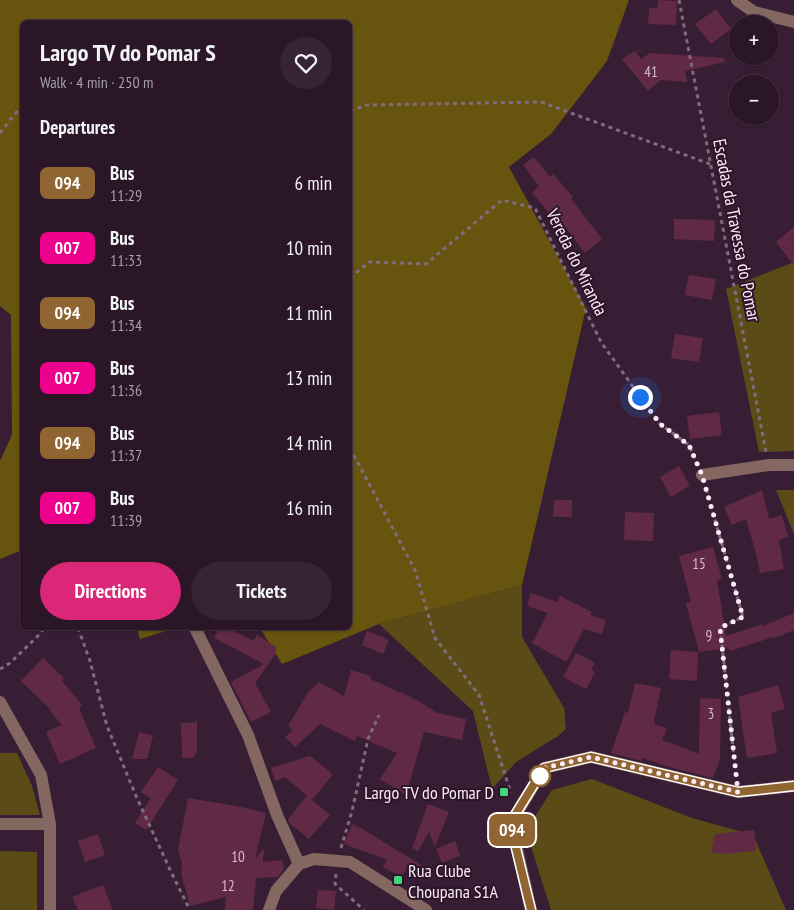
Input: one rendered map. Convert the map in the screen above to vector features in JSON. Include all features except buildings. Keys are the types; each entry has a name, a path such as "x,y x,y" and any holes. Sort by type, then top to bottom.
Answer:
{"street":[{"path":"737,0 754,12 794,22"},
{"path":"702,475 769,465 794,465"},
{"path":"196,630 248,735 277,815 299,864"},
{"path":"0,702 41,775 50,824 50,910"},
{"path":"531,910 510,823 544,768 591,757 738,792 794,786"},
{"path":"0,824 50,824"},
{"path":"269,910 276,891 299,864 314,859 350,862 426,910"}],"path":[{"name":"Escadas da Travessa do Pomar","path":"679,0 769,465"},
{"path":"352,110 367,105 541,102 710,164"},
{"path":"0,133 20,108"},
{"name":"Vereda do Miranda","path":"352,276 369,262 426,264 502,200 535,208 601,342 660,424 689,445 702,475"},
{"path":"352,452 415,570 435,638 479,695 517,812"},
{"path":"702,475 743,617 720,628 738,792"},
{"path":"0,669 16,657 43,630"},
{"path":"79,630 90,661 107,726 136,796 190,910"},
{"path":"364,910 335,884 337,862 352,811 368,739 379,715"}],"shaded area":[{"path":"0,0 629,0 607,61 551,134 509,167 586,308 522,585 379,624 282,664 261,630 352,630 352,20 20,20 20,551 0,559 0,461 12,435 11,315 0,306"},
{"path":"794,262 794,451 759,452 726,289"},
{"path":"776,490 794,490 794,534"},
{"path":"522,585 522,637 564,708 566,729 516,762 492,789 473,711 379,624"},
{"path":"138,630 169,630 140,639"},
{"path":"0,753 17,753 32,786 40,815 0,815"},
{"path":"592,779 692,818 753,835 786,910 551,910 526,831 552,790"},
{"path":"0,851 37,852 37,910 0,910"}],"bus line":[{"name":"094","path":"531,910 510,823 544,768 591,757 738,792 794,786"}],"place":[{"name":"Largo TV do Pomar D","path":"504,792"},
{"name":"Rua Clube Choupana S1A","path":"398,880"}],"route":[{"path":"540,776 535,783 544,768 591,757 738,792 720,628 743,617 702,475 689,445 660,424 640,397"}]}
